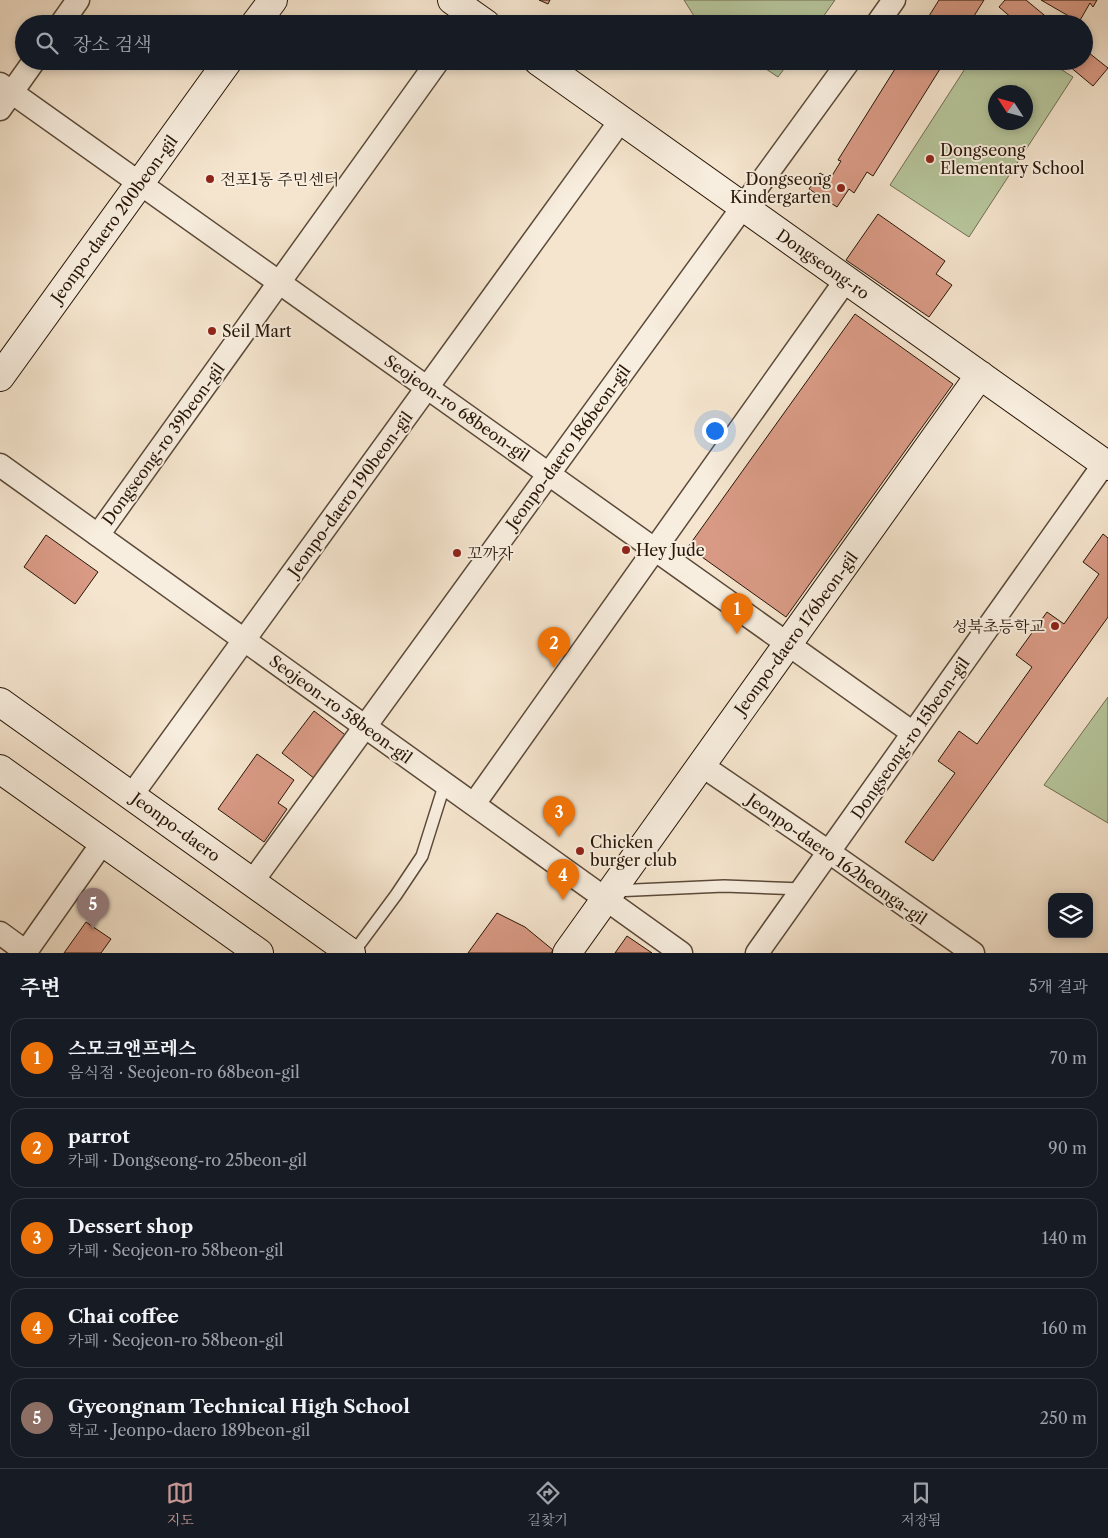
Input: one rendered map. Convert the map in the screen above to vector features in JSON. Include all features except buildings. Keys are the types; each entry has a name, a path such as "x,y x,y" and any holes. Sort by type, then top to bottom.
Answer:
{"main road":[{"path":"262,15 273,0"},
{"name":"Jeonpo-daero 200beon-gil","path":"0,377 222,70"},
{"name":"Dongseong-ro","path":"551,70 1106,465"},
{"name":"Jeonpo-daero 176beon-gil","path":"567,953 980,375"},
{"name":"Jeonpo-daero","path":"0,702 352,953"},
{"path":"0,769 259,953"}],"street":[{"path":"67,15 78,0"},
{"path":"883,15 894,0"},
{"path":"4,95 26,70"},
{"name":"Dongseong-ro 39beon-gil","path":"98,535 432,70"},
{"name":"Jeonpo-daero 186beon-gil","path":"252,882 842,70"},
{"name":"Seojeon-ro 68beon-gil","path":"4,95 140,183 913,733"},
{"name":"Jeonpo-daero 190beon-gil","path":"131,796 622,120"},
{"path":"474,804 846,280"},
{"name":"Seojeon-ro 58beon-gil","path":"0,465 445,784 609,895 681,953"},
{"name":"Dongseong-ro 15beon-gil","path":"757,953 1106,465"},
{"name":"Jeonpo-daero 162beonga-gil","path":"701,765 973,953"},
{"path":"0,933 25,952 103,842"}],"lane":[{"path":"352,953 396,895 422,856 445,784"},
{"path":"609,895 724,886 802,889"}],"green space":[{"path":"684,0 835,0 824,15 693,15"},
{"path":"768,70 783,70 778,77"},
{"path":"964,70 1062,70 1073,77 969,237 890,185"},
{"path":"1108,697 1108,823 1044,785"}],"place":[{"name":"Dongseong Elementary School","path":"930,159"},
{"name":"전포1동 주민센터","path":"210,179"},
{"name":"Dongseong Kindergarten","path":"841,188"},
{"name":"Seil Mart","path":"212,331"},
{"name":"Hey Jude","path":"626,550"},
{"name":"꼬까자","path":"457,553"},
{"name":"성북초등학교","path":"1055,626"},
{"name":"스모크앤프레스","path":"737,634"},
{"name":"parrot","path":"554,668"},
{"name":"Dessert shop","path":"559,837"},
{"name":"Chicken burger club","path":"580,851"},
{"name":"Chai coffee","path":"563,900"},
{"name":"Gyeongnam Technical High School","path":"93,929"}]}
